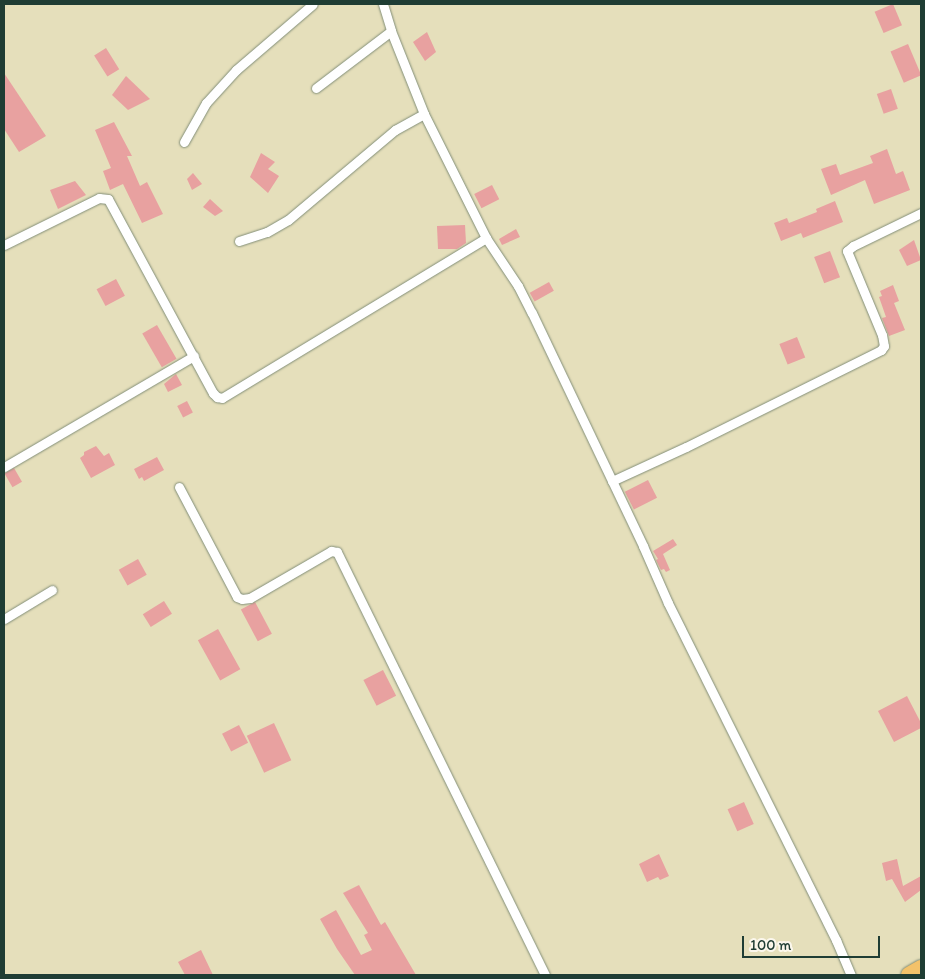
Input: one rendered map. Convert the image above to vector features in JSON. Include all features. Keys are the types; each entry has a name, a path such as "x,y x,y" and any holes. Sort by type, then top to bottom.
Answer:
{"highway":[{"path":"909,975 921,968"}],"street":[{"path":"184,142 206,103 236,70 313,4"},
{"path":"382,4 424,114 486,238 518,286 612,481 684,637 836,940 851,975"},
{"path":"316,88 391,31"},
{"path":"239,241 267,232 288,220 316,194 396,130 424,114"},
{"path":"4,245 99,198 108,199 213,393 217,397 226,396 486,238"},
{"path":"612,481 686,447 881,350 884,346 882,335 847,252 853,246 921,213"},
{"path":"4,467 194,356"},
{"path":"179,486 237,597 242,599 250,598 331,551 337,552 545,975"},
{"path":"4,619 52,590"}],"building":[{"path":"893,4 902,25 884,33 875,12"},
{"path":"427,32 436,52 425,61 413,42"},
{"path":"908,44 921,75 904,83 891,51"},
{"path":"106,48 119,69 107,77 94,55"},
{"path":"4,73 46,136 19,152 4,129"},
{"path":"126,76 150,99 128,110 112,95"},
{"path":"891,89 898,109 884,114 877,94"},
{"path":"114,122 132,156 127,156 140,186 147,182 163,214 142,223 123,184 110,190 103,171 111,168 95,130"},
{"path":"887,149 896,174 903,171 910,190 874,204 865,180 831,195 821,169 836,164 840,175 873,163 870,156"},
{"path":"261,153 275,162 268,169 279,176 268,193 250,177"},
{"path":"193,173 202,184 192,190 187,179"},
{"path":"75,181 86,195 58,209 50,190"},
{"path":"492,185 499,199 481,208 474,194"},
{"path":"210,199 223,211 215,216 203,207"},
{"path":"835,201 843,222 803,238 801,233 781,241 774,223 787,218 789,223 817,212 816,209"},
{"path":"465,225 466,243 457,249 438,249 437,226"},
{"path":"516,229 520,237 502,245 499,239"},
{"path":"914,240 921,260 907,266 899,250"},
{"path":"830,251 840,277 824,283 814,257"},
{"path":"116,279 125,296 105,306 97,289"},
{"path":"549,282 554,291 535,301 530,293"},
{"path":"893,285 899,301 894,303 905,330 889,336 882,318 886,317 879,297 882,296 880,291"},
{"path":"157,325 177,359 162,367 142,334"},
{"path":"797,337 805,357 788,365 779,344"},
{"path":"176,374 182,385 168,392 164,384"},
{"path":"187,401 193,413 183,418 177,406"},
{"path":"96,446 104,456 109,453 115,465 91,478 80,458 84,455 84,452"},
{"path":"157,457 164,470 144,481 142,477 139,479 134,469"},
{"path":"14,468 22,482 12,487 4,474"},
{"path":"648,480 657,498 634,510 625,492"},
{"path":"673,539 677,545 663,554 670,570 666,572 664,569 661,570 656,560 658,559 653,551"},
{"path":"138,559 147,575 127,585 119,570"},
{"path":"164,601 172,614 151,627 143,614"},
{"path":"255,602 272,634 258,641 241,610"},
{"path":"218,629 240,669 220,680 198,640"},
{"path":"383,670 396,696 377,706 363,680"},
{"path":"907,696 921,723 921,728 894,742 878,711"},
{"path":"274,723 291,760 264,773 247,736"},
{"path":"239,725 248,743 231,751 222,734"},
{"path":"744,802 754,824 737,831 728,809"},
{"path":"659,854 669,876 660,880 658,877 647,882 639,864"},
{"path":"897,859 903,886 921,876 921,890 905,902 892,879 886,881 882,863"},
{"path":"359,885 381,925 385,922 416,975 355,975 337,949 320,919 336,910 361,955 372,950 364,935 368,933 343,893"},
{"path":"201,950 213,975 185,975 178,962"}]}
